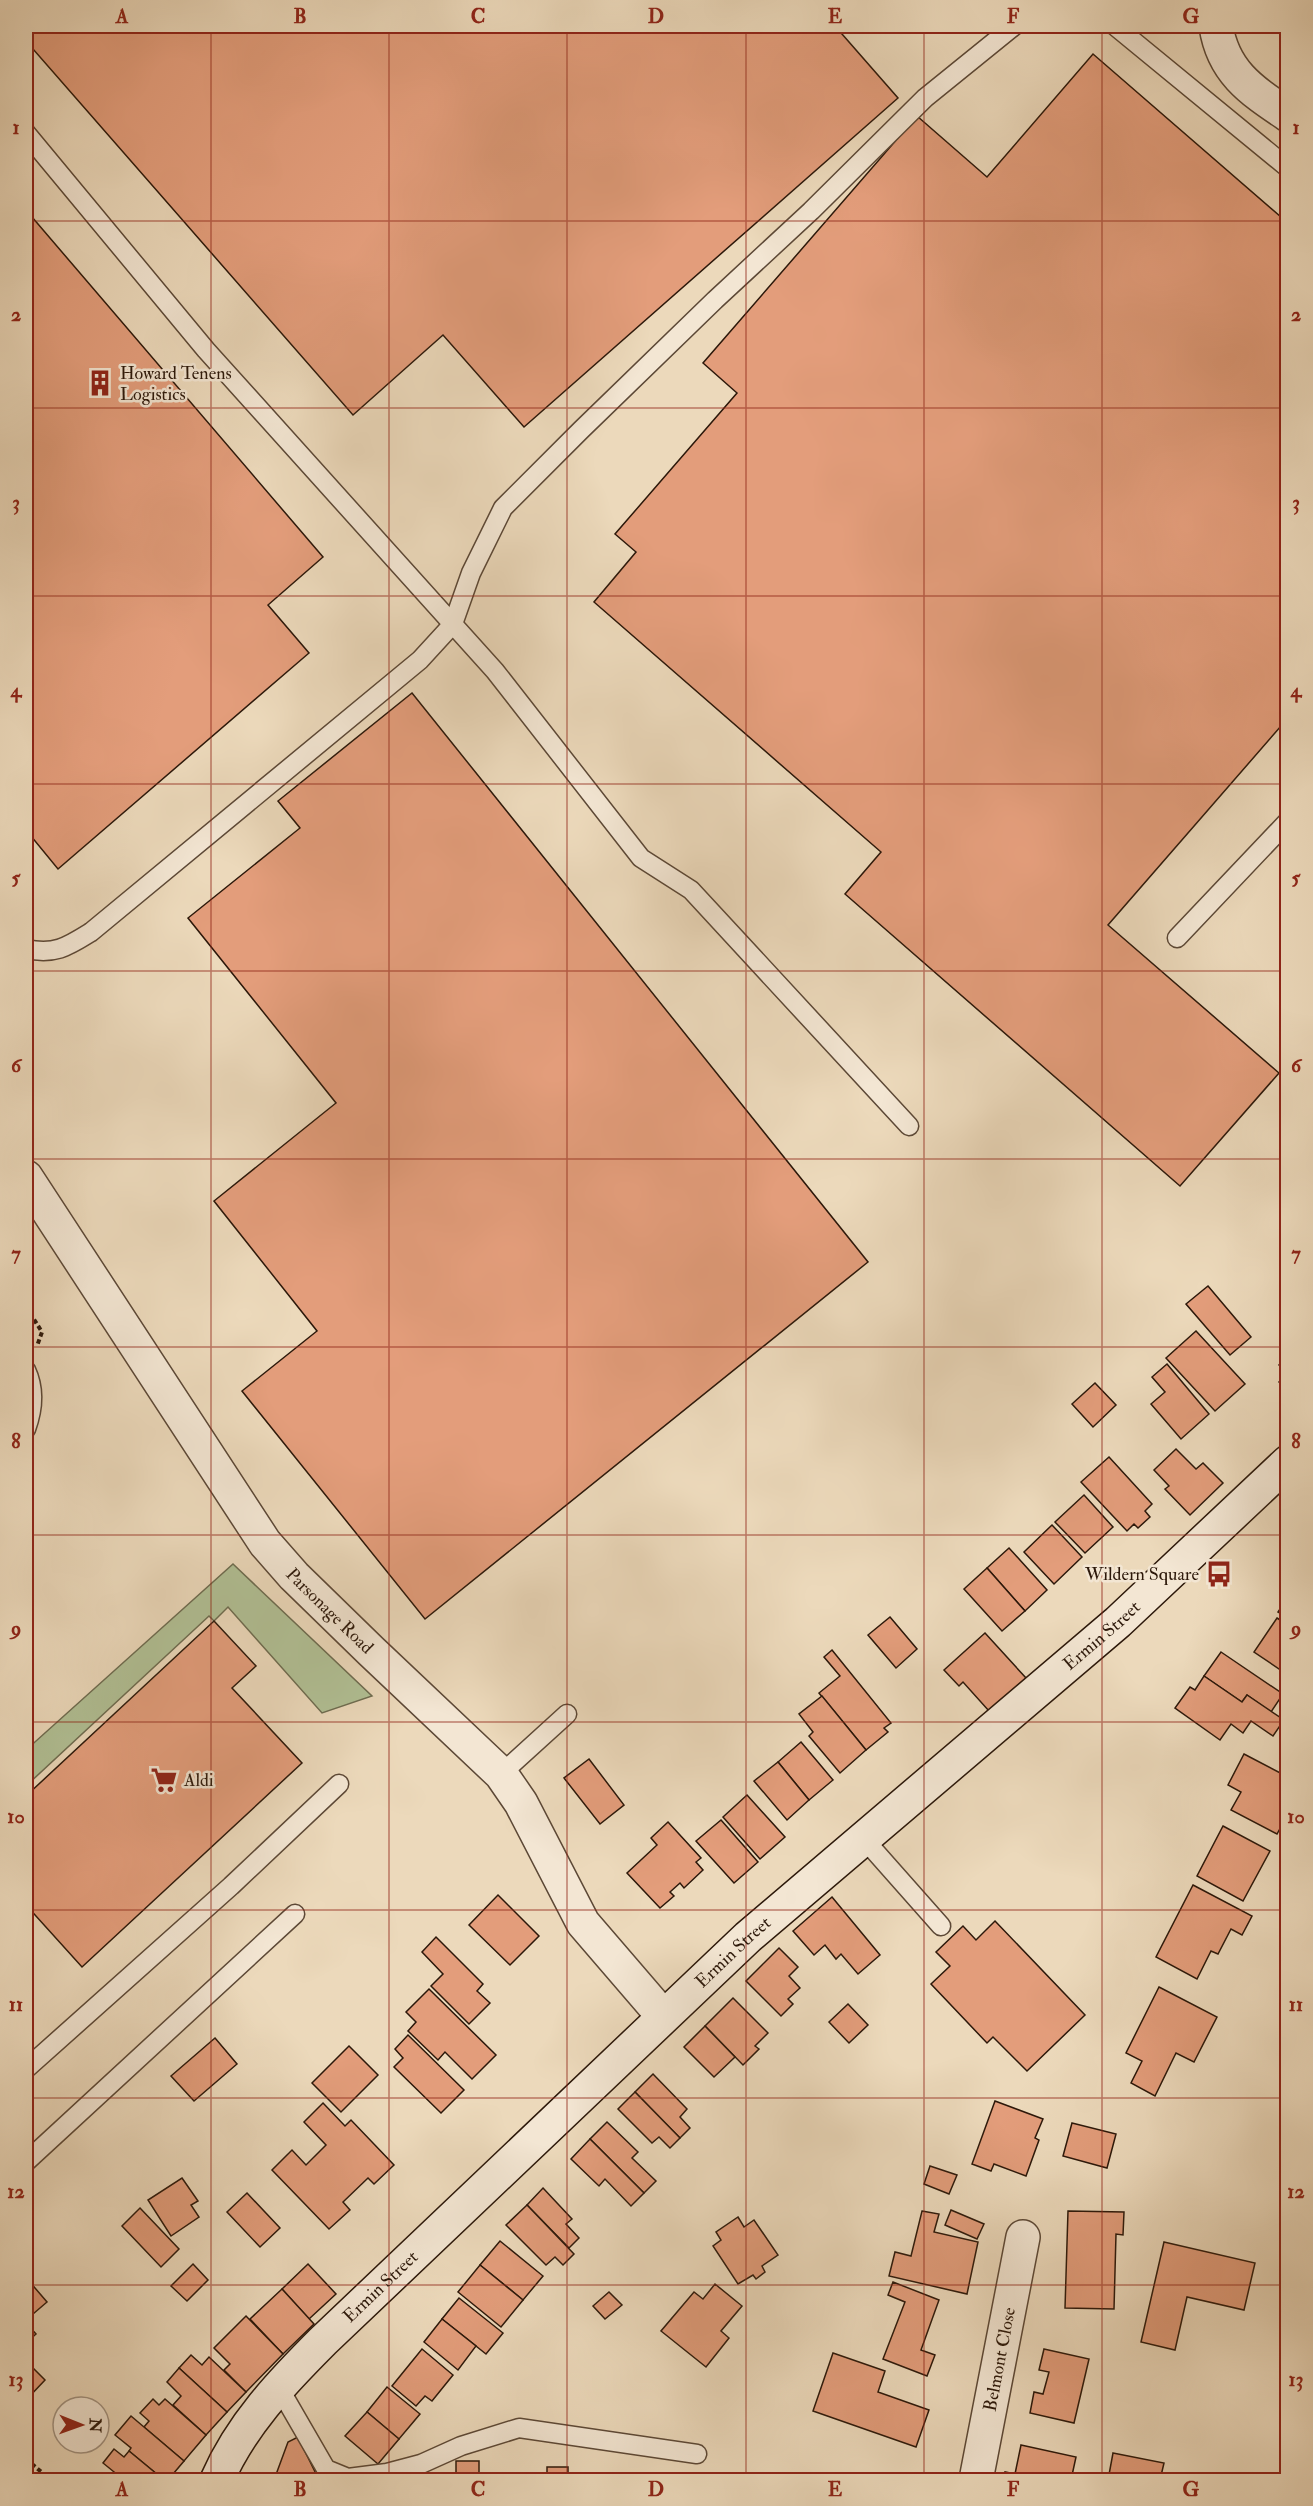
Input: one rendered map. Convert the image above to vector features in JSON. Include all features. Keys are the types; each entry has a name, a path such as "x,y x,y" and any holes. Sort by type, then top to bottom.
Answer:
{"main road":[{"path":"1216,26 1222,51 1236,75 1258,95 1287,115"},
{"name":"Parsonage Road","path":"26,1178 265,1543 294,1576 501,1774 530,1819 583,1923 663,2016"},
{"name":"Ermin Street","path":"218,2481 245,2429 278,2386 663,2016 748,1937 1118,1622 1287,1462"},
{"name":"Belmont Close","path":"976,2481 1023,2237"}],"lane":[{"path":"26,949 40,952 63,950 91,932 420,660 453,624 471,573 503,508 925,98 1014,26"},
{"path":"1115,26 1287,168"},
{"path":"26,133 206,350 495,671 640,858 691,890 909,1126"},
{"path":"1177,938 1287,821"},
{"path":"26,1372 31,1385 32,1401 26,1429"},
{"path":"501,1774 567,1714"},
{"path":"26,2069 231,1886 339,1784"},
{"path":"864,1839 941,1926"},
{"path":"26,2162 295,1914"},
{"path":"278,2386 326,2469 348,2478 387,2473 421,2464 461,2446 519,2428 530,2427 697,2454"}],"path":[{"path":"26,1307 42,1332 26,1372"},
{"path":"26,2459 45,2475 40,2481"}],"green space":[{"path":"233,1564 372,1696 322,1713 228,1607 214,1621 209,1616 26,1786 26,1750"}],"building":[{"path":"26,26 835,26 898,98 524,427 443,335 353,415 26,41"},
{"path":"1288,26 1287,37 1276,28"},
{"path":"1093,54 1288,223 1288,718 1108,925 1279,1073 1180,1186 845,894 881,852 594,602 636,552 615,534 737,393 703,363 917,116 987,177"},
{"name":"Howard Tenens Logistics","path":"26,210 323,557 268,605 309,653 58,869 26,830"},
{"path":"412,693 868,1262 425,1619 242,1391 317,1331 214,1201 336,1103 188,918 300,828 278,801"},
{"path":"1288,1272 1288,1289 1280,1279"},
{"path":"1208,1286 1251,1337 1230,1355 1186,1304"},
{"path":"1196,1331 1245,1384 1215,1411 1166,1358"},
{"path":"1288,1355 1288,1373 1279,1365"},
{"path":"1167,1364 1209,1414 1181,1439 1151,1404 1165,1392 1152,1377"},
{"path":"1288,1373 1288,1390 1279,1382"},
{"path":"1095,1383 1116,1405 1093,1427 1072,1404"},
{"path":"1176,1449 1196,1469 1203,1463 1223,1483 1190,1515 1165,1489 1169,1486 1154,1470"},
{"path":"1109,1457 1152,1504 1145,1511 1150,1517 1138,1528 1134,1524 1127,1531 1081,1482"},
{"path":"1084,1495 1113,1527 1085,1553 1055,1522"},
{"path":"1052,1525 1082,1557 1054,1584 1024,1552"},
{"path":"1009,1548 1047,1590 1025,1611 987,1568"},
{"path":"987,1568 1025,1611 1002,1631 964,1589"},
{"path":"1288,1597 1288,1618 1278,1612"},
{"path":"890,1617 917,1649 896,1668 868,1635"},
{"path":"1277,1618 1288,1625 1288,1675 1254,1652"},
{"name":"Aldi","path":"214,1621 256,1666 232,1688 302,1763 82,1967 26,1905 26,1796"},
{"path":"985,1633 1026,1678 989,1711 963,1682 959,1686 944,1670"},
{"path":"832,1650 891,1723 884,1728 888,1732 866,1750 819,1693 840,1676 824,1657"},
{"path":"1221,1652 1283,1694 1271,1712 1247,1695 1242,1702 1204,1676"},
{"path":"1204,1676 1242,1702 1247,1695 1284,1720 1273,1736 1251,1721 1243,1733 1231,1724 1220,1740 1175,1708 1190,1687 1195,1690"},
{"path":"822,1696 866,1750 840,1773 809,1736 813,1732 799,1714"},
{"path":"801,1742 833,1780 809,1800 778,1762"},
{"path":"1244,1754 1288,1777 1288,1814 1277,1834 1231,1810 1241,1792 1228,1785"},
{"path":"589,1759 624,1805 600,1824 564,1778"},
{"path":"778,1762 809,1800 787,1820 754,1781"},
{"path":"747,1795 785,1837 760,1859 723,1817"},
{"path":"721,1820 758,1862 734,1883 696,1841"},
{"path":"668,1822 701,1858 696,1862 703,1870 684,1888 680,1883 670,1892 674,1896 660,1908 627,1873 657,1845 651,1838"},
{"path":"1223,1826 1270,1851 1243,1901 1197,1876"},
{"path":"1193,1885 1252,1916 1242,1935 1231,1929 1218,1954 1211,1951 1197,1979 1156,1957"},
{"path":"498,1895 539,1936 510,1965 469,1925"},
{"path":"832,1897 880,1955 858,1974 841,1954 836,1959 825,1945 814,1955 793,1931"},
{"path":"995,1921 1085,2015 1027,2071 993,2037 987,2043 931,1984 950,1966 936,1952 963,1926 976,1940"},
{"path":"436,1937 483,1984 477,1991 490,2003 469,2024 431,1986 443,1974 422,1952"},
{"path":"779,1948 798,1967 789,1976 800,1988 788,1999 793,2004 781,2016 746,1981"},
{"path":"1159,1987 1217,2017 1194,2062 1176,2053 1155,2096 1131,2083 1142,2061 1126,2053"},
{"path":"429,1989 496,2055 472,2079 445,2052 438,2060 408,2031 416,2022 406,2012"},
{"path":"733,1998 768,2033 755,2046 759,2049 743,2065 705,2026"},
{"path":"848,2004 868,2025 849,2043 829,2022"},
{"path":"705,2026 735,2057 714,2077 684,2047"},
{"path":"408,2035 464,2090 441,2113 394,2067 403,2058 395,2049"},
{"path":"215,2038 237,2064 194,2101 171,2076"},
{"path":"349,2046 378,2075 341,2112 312,2083"},
{"path":"653,2074 687,2109 680,2117 690,2128 680,2138 635,2092"},
{"path":"635,2092 680,2138 670,2148 659,2137 652,2143 618,2109"},
{"path":"995,2101 1043,2119 1035,2138 1039,2140 1026,2176 994,2164 991,2171 972,2164"},
{"path":"323,2103 345,2126 351,2120 394,2165 374,2184 368,2178 343,2202 350,2210 329,2229 272,2170 292,2150 306,2165 326,2145 304,2122"},
{"path":"607,2122 638,2152 632,2158 656,2181 644,2193 590,2139"},
{"path":"1072,2123 1116,2134 1107,2168 1063,2156"},
{"path":"590,2139 644,2193 631,2206 605,2179 599,2186 571,2159"},
{"path":"930,2166 957,2175 949,2194 924,2184"},
{"path":"182,2178 198,2201 191,2205 199,2217 171,2236 148,2200"},
{"path":"543,2188 572,2219 566,2224 579,2238 569,2248 527,2205"},
{"path":"247,2193 280,2228 260,2247 227,2212"},
{"path":"527,2205 574,2254 563,2265 555,2257 546,2265 506,2225"},
{"path":"140,2208 179,2249 161,2267 122,2226"},
{"path":"951,2210 984,2224 977,2239 945,2225"},
{"path":"922,2211 939,2214 934,2232 978,2242 967,2294 889,2276 895,2252 911,2256"},
{"path":"1068,2211 1124,2212 1123,2235 1116,2234 1114,2309 1065,2308"},
{"path":"738,2217 744,2227 754,2220 778,2255 762,2266 765,2272 756,2279 753,2275 738,2284 713,2246 721,2240 716,2232"},
{"path":"500,2241 543,2276 523,2300 480,2265"},
{"path":"1164,2242 1255,2263 1244,2310 1187,2297 1175,2350 1141,2342"},
{"path":"193,2264 208,2280 187,2301 171,2286"},
{"path":"308,2264 336,2294 309,2319 282,2289"},
{"path":"480,2265 523,2300 501,2327 458,2292"},
{"path":"29,2281 47,2302 33,2314 26,2306 26,2284"},
{"path":"893,2282 939,2300 921,2350 935,2355 927,2376 883,2359 905,2302 888,2295"},
{"path":"715,2284 742,2306 721,2331 729,2338 706,2367 661,2331 694,2292 703,2299"},
{"path":"282,2289 314,2324 283,2354 250,2319"},
{"path":"609,2292 622,2305 605,2319 593,2306"},
{"path":"459,2298 503,2333 486,2354 442,2319"},
{"path":"246,2316 283,2354 246,2392 224,2370 230,2364 214,2348"},
{"path":"442,2319 476,2346 458,2370 424,2342"},
{"path":"26,2323 36,2334 26,2343"},
{"path":"422,2349 453,2375 432,2401 425,2396 416,2406 392,2386"},
{"path":"1044,2349 1089,2359 1074,2423 1030,2413 1034,2392 1043,2394 1049,2372 1039,2370"},
{"path":"833,2353 885,2371 878,2392 929,2410 916,2447 813,2411"},
{"path":"191,2355 202,2365 209,2357 246,2392 227,2412 179,2368"},
{"path":"26,2361 45,2380 26,2400"},
{"path":"179,2368 227,2412 206,2435 173,2405 181,2396 167,2382"},
{"path":"387,2387 420,2414 399,2439 367,2412"},
{"path":"153,2399 159,2405 165,2399 206,2435 184,2461 144,2427 149,2421 140,2413"},
{"path":"367,2412 399,2439 378,2464 345,2436"},
{"path":"131,2416 184,2461 168,2480 164,2480 129,2451 131,2448 115,2435"},
{"path":"298,2437 319,2480 274,2480 288,2442"},
{"path":"1021,2445 1076,2457 1071,2480 1003,2480 1005,2472 1015,2474"},
{"path":"114,2449 124,2457 129,2451 164,2480 124,2480 103,2463"},
{"path":"1113,2453 1164,2463 1160,2480 1108,2480"},
{"path":"456,2461 479,2461 479,2480 456,2480"},
{"path":"547,2467 568,2467 568,2480 547,2480"}],"place":[{"name":"Howard Tenens Logistics","path":"100,383"},
{"name":"Wildern Square","path":"1219,1574"},
{"name":"Aldi","path":"164,1780"}]}
